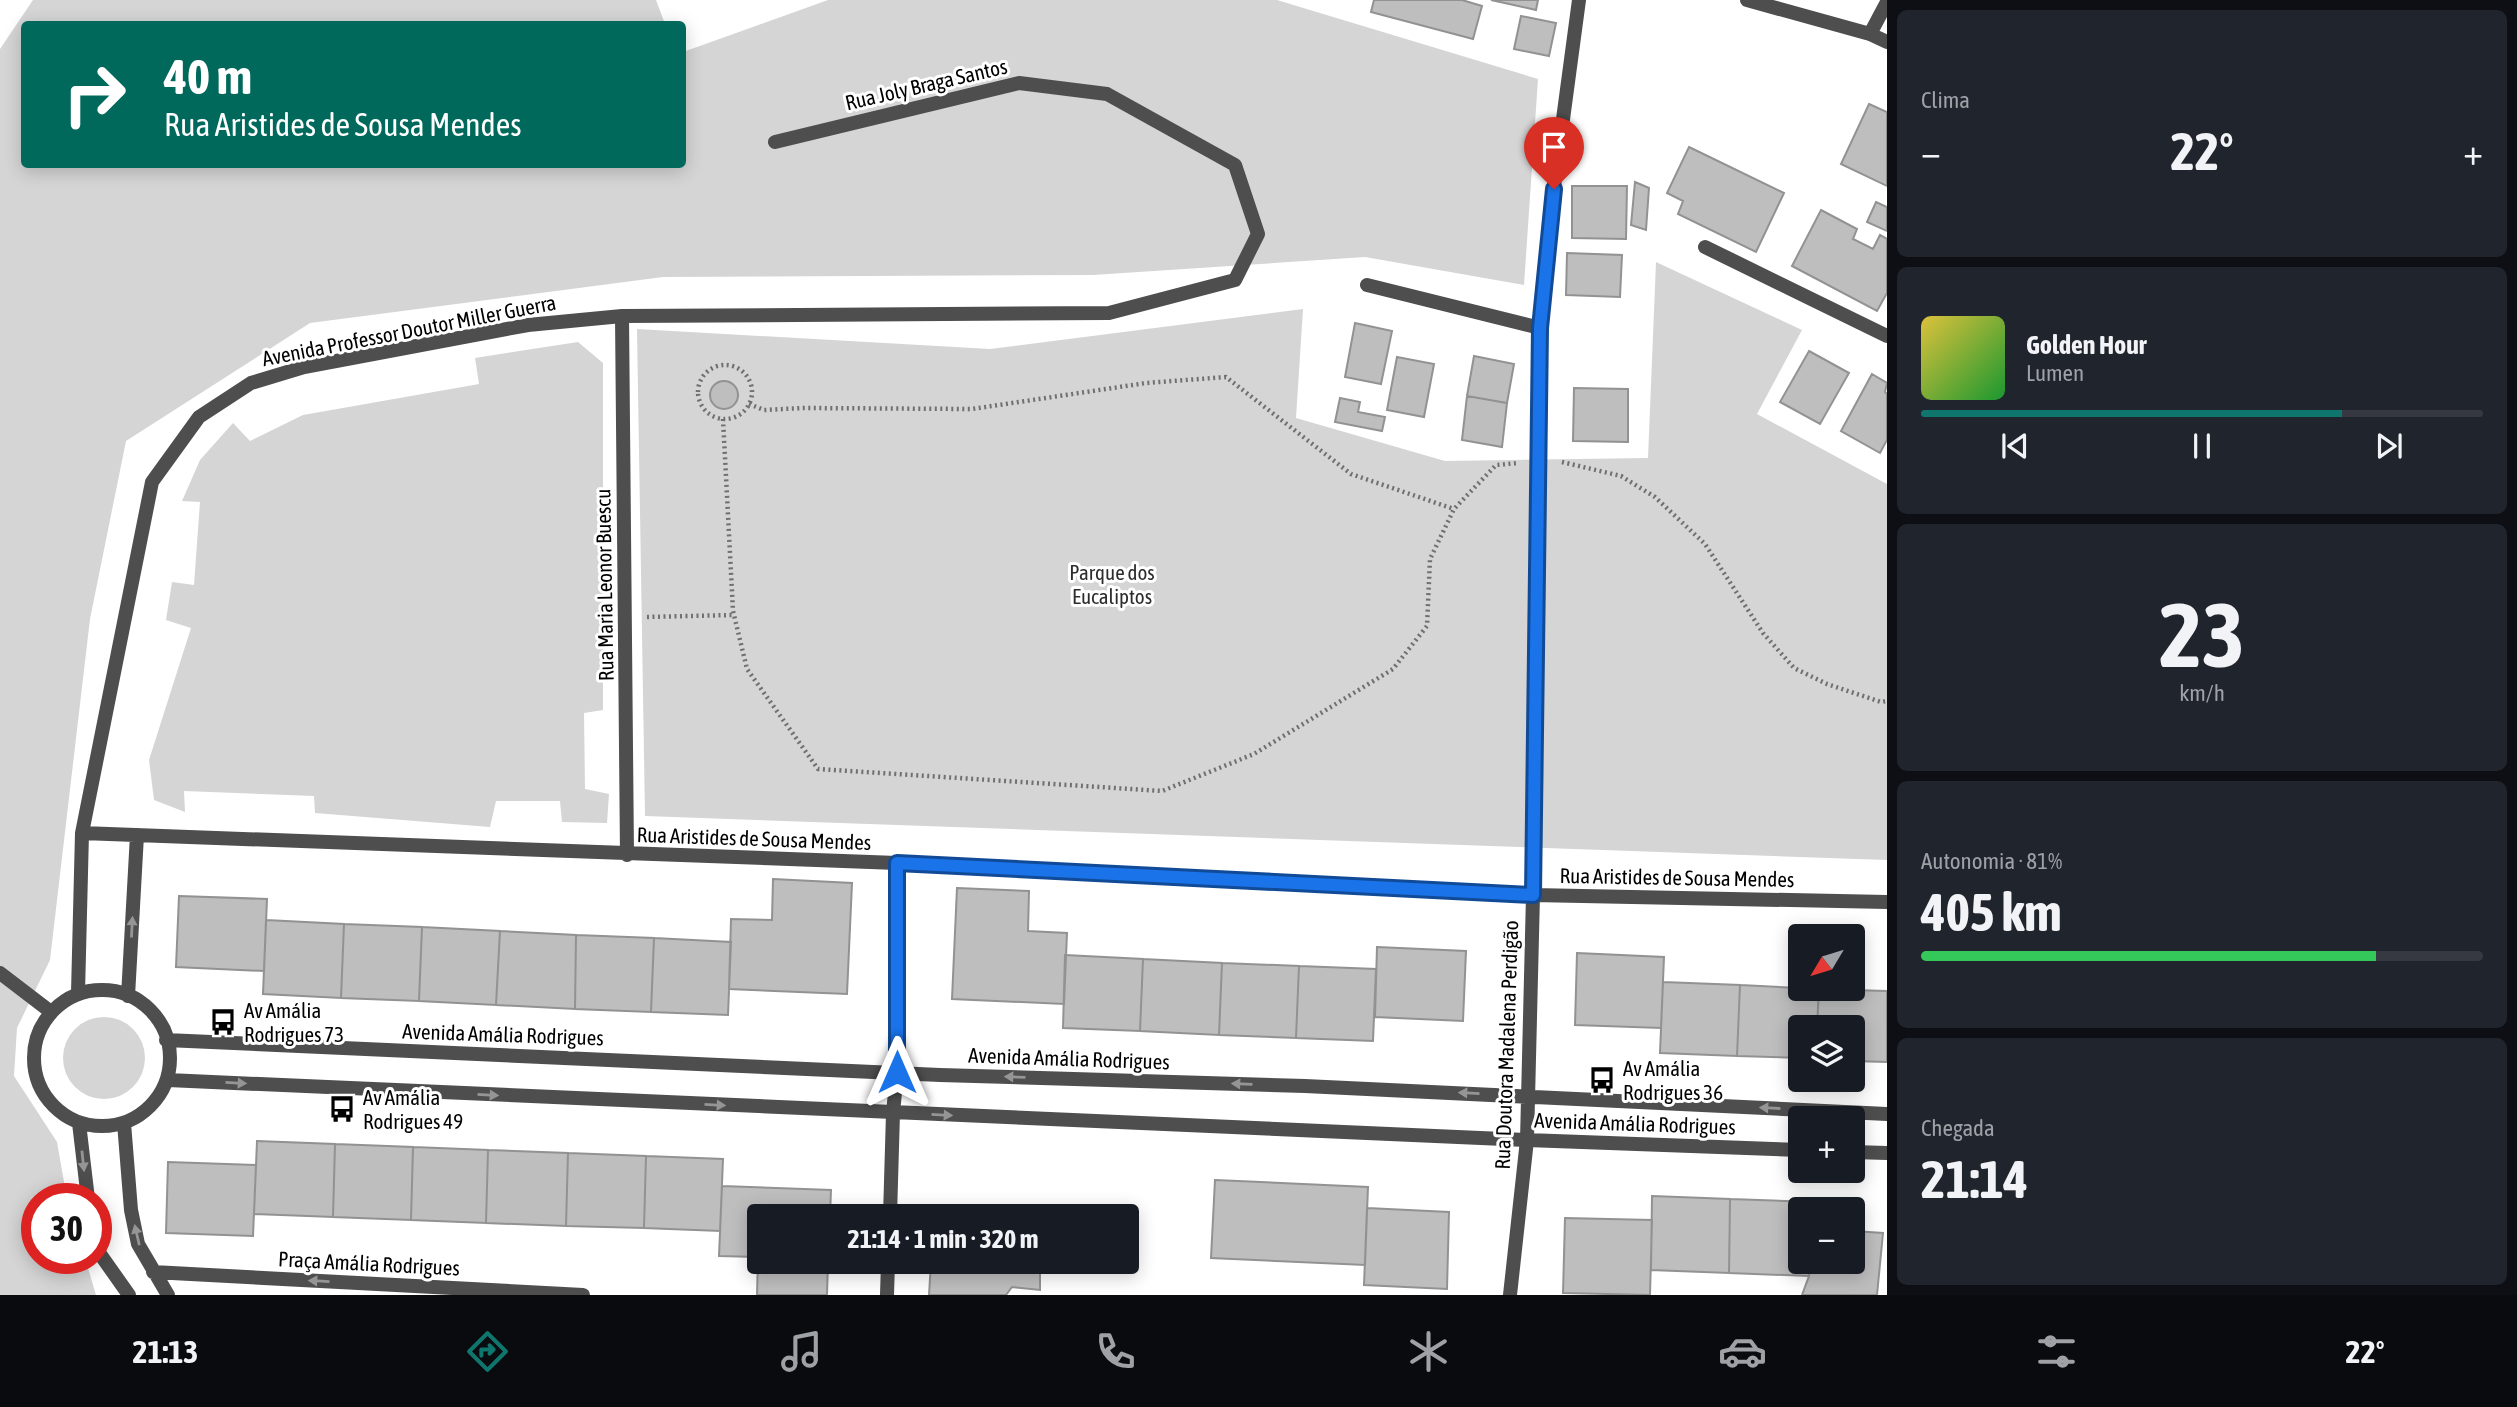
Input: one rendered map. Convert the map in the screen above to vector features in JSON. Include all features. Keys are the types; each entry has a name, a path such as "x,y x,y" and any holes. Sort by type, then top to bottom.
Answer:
{"street":[{"name":"Rua Doutora Madalena Perdigão","path":"1510,1295 1527,1140 1540,328 1550,216 1578,0"},
{"path":"1747,0 1870,34 1887,42"},
{"path":"1870,34 1887,2"},
{"name":"Rua Joly Braga Santos","path":"775,142 1018,83 1107,94 1235,165 1258,233 1235,280 1109,313"},
{"path":"1705,247 1887,336"},
{"path":"1367,285 1540,328"},
{"name":"Avenida Professor Doutor Miller Guerra","path":"78,993 82,833 152,482 199,417 251,383 304,368 528,325 622,316 1109,313"},
{"name":"Rua Maria Leonor Buescu","path":"622,316 628,855"},
{"name":"Rua Aristides de Sousa Mendes","path":"82,833 897,863 1533,895 1887,902"},
{"path":"128,996 137,835"},
{"path":"890,1204 897,1072 897,863"},
{"path":"0,972 51,1012"},
{"path":"100,990 128,996 140,1002 154,1015 163,1029 170,1050 168,1080 153,1104 124,1123 102,1127 79,1123 60,1112 45,1096 36,1075 34,1053 39,1031 51,1012 78,993 100,990"},
{"name":"Avenida Amália Rodrigues","path":"166,1040 954,1075 1305,1086 1887,1114"},
{"name":"Avenida Amália Rodrigues","path":"168,1080 1788,1150"},
{"path":"79,1123 86,1183"},
{"path":"124,1123 131,1210 138,1244 168,1295"},
{"path":"1865,1152 1887,1153"},
{"path":"112,1271 129,1295"},
{"name":"Praça Amália Rodrigues","path":"153,1272 583,1295"},
{"path":"887,1295 888,1274"}],"path":[{"path":"726,364 736,367 745,373 751,383 750,404 734,418 713,416 704,410 699,401 697,390 700,380 706,371 716,366 726,364"},
{"path":"750,404 764,410 972,409 1146,383 1226,377 1351,474 1454,509"},
{"path":"723,419 734,615 747,669 818,769 1162,791 1254,754 1392,669 1427,626 1430,559 1454,509 1496,464 1567,462 1621,476 1655,496 1705,544 1763,633 1794,668 1827,684 1881,702 1887,701"},
{"path":"625,618 734,615"}],"green space":[{"path":"33,0 656,0 664,21 21,21 21,168 686,168 686,51 828,0 1277,0 1538,79 1524,285 1365,257 1093,275 663,277 310,323 126,441 90,619 50,960 17,1028 14,1076 57,1142 64,1183 21,1183 21,1274 90,1274 96,1295 0,1295 0,49"},
{"name":"Parque dos Eucaliptos","path":"1656,262 1802,330 1757,414 1887,484 1887,860 645,816 637,329 990,349 1303,309 1296,418 1445,461 1648,458"},
{"path":"578,342 603,363 603,710 584,713 585,789 609,794 607,823 562,822 560,801 496,801 490,827 315,813 314,796 184,791 185,812 154,800 149,760 191,628 166,620 172,582 194,585 200,502 182,501 200,460 233,423 250,441 303,415 479,384 475,358"},
{"path":"104,1017 120,1020 133,1029 142,1042 145,1058 142,1074 133,1087 120,1096 104,1099 88,1096 75,1087 66,1074 63,1058 66,1042 75,1029 88,1020"}],"building":[{"path":"1374,0 1462,0 1482,6 1473,39 1371,12"},
{"path":"1491,0 1538,0 1536,10"},
{"path":"1521,16 1556,23 1549,56 1514,49"},
{"path":"1869,104 1887,112 1887,186 1841,164"},
{"path":"1689,147 1784,193 1756,252 1678,214 1683,201 1667,193"},
{"path":"1635,182 1649,188 1646,230 1631,225"},
{"path":"1572,186 1627,186 1626,239 1572,238"},
{"path":"1876,202 1887,207 1887,231 1867,222"},
{"path":"1821,210 1857,229 1853,239 1873,249 1880,235 1887,239 1887,293 1877,311 1792,266"},
{"path":"1567,253 1622,255 1620,297 1566,295"},
{"path":"1355,323 1392,331 1381,384 1345,377"},
{"path":"1809,351 1849,373 1820,424 1780,402"},
{"path":"1474,356 1514,364 1507,403 1467,396"},
{"path":"1397,357 1434,364 1424,417 1387,410"},
{"path":"1872,374 1887,383 1887,440 1880,453 1841,431"},
{"path":"724,381 734,385 738,395 734,405 724,409 714,405 710,395 714,385"},
{"path":"1574,388 1628,389 1628,442 1573,441"},
{"path":"1467,396 1507,403 1502,447 1462,440"},
{"path":"1340,398 1360,402 1358,412 1385,417 1382,431 1335,422"},
{"path":"773,879 852,883 847,994 729,989 731,919 772,920"},
{"path":"957,888 1029,891 1028,931 1067,933 1064,1004 952,999"},
{"path":"179,896 267,899 264,971 176,967"},
{"path":"266,920 344,924 341,998 263,994"},
{"path":"344,924 422,927 419,1001 341,998"},
{"path":"422,927 500,931 496,1005 419,1001"},
{"path":"500,931 576,935 575,1009 496,1005"},
{"path":"576,935 654,938 651,1012 575,1009"},
{"path":"654,938 731,942 728,1015 651,1012"},
{"path":"1377,947 1466,951 1463,1021 1375,1017"},
{"path":"1577,953 1664,957 1661,1028 1575,1025"},
{"path":"1065,955 1143,959 1140,1031 1063,1028"},
{"path":"1143,959 1222,963 1219,1035 1140,1031"},
{"path":"1222,963 1299,966 1296,1038 1219,1035"},
{"path":"1299,966 1376,969 1373,1041 1296,1038"},
{"path":"1663,982 1740,985 1737,1056 1660,1053"},
{"path":"1740,985 1788,987 1788,1001 1818,1001 1818,1015 1788,1015 1788,1058 1737,1056"},
{"path":"1866,990 1887,991 1887,1062 1865,1061 1865,1015 1818,1015 1818,1001 1866,1001"},
{"path":"257,1141 335,1144 333,1217 254,1214"},
{"path":"335,1144 413,1147 411,1220 333,1217"},
{"path":"413,1147 488,1150 486,1223 411,1220"},
{"path":"488,1150 568,1153 566,1226 486,1223"},
{"path":"568,1153 646,1156 644,1228 566,1226"},
{"path":"646,1156 723,1159 720,1231 644,1228"},
{"path":"168,1162 256,1165 253,1236 166,1233"},
{"path":"1215,1180 1368,1187 1365,1265 1211,1258"},
{"path":"722,1186 831,1190 830,1204 747,1204 747,1257 719,1256"},
{"path":"1652,1196 1730,1199 1729,1273 1651,1270"},
{"path":"1730,1199 1788,1201 1788,1274 1809,1276 1729,1273"},
{"path":"1367,1208 1449,1212 1447,1289 1364,1285"},
{"path":"1565,1218 1652,1220 1650,1295 1563,1293"},
{"path":"1865,1232 1883,1233 1877,1295 1802,1295 1809,1276 1865,1274"},
{"path":"758,1274 828,1274 827,1295 757,1295"},
{"path":"930,1274 1040,1274 1040,1290 1012,1287 1006,1295 929,1295"}],"place":[{"name":"Av Amália Rodrigues 73","path":"223,1022"},
{"name":"Av Amália Rodrigues 36","path":"1602,1080"},
{"name":"Av Amália Rodrigues 49","path":"342,1109"}],"route":[{"path":"897,1072 897,863 1533,895 1536,462 1540,328 1554,189"}]}
